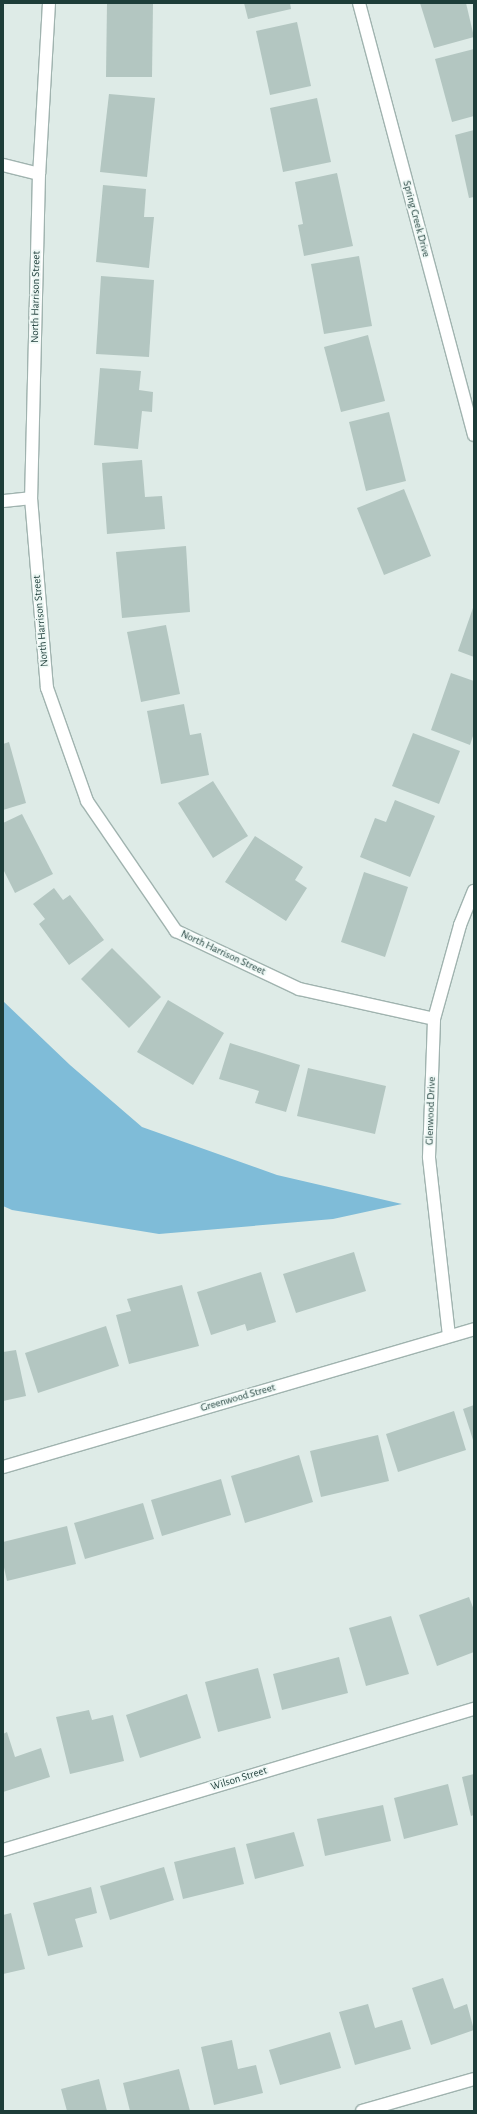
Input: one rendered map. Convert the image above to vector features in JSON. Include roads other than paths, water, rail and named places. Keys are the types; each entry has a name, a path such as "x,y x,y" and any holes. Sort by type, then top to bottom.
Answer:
{"street":[{"name":"North Harrison Street","path":"49,3 38,174 31,498 47,688 87,801 176,931 299,988 434,1019"},
{"name":"Spring Creek Drive","path":"358,3 474,435"},
{"path":"3,165 38,174"},
{"path":"3,501 31,498"},
{"name":"Glenwood Drive","path":"449,1336 429,1157 434,1019 460,925 474,891"},
{"name":"Greenwood Street","path":"3,1467 474,1329"},
{"name":"Wilson Street","path":"3,1850 474,1709"},
{"path":"362,2111 474,2079"}],"water":[{"path":"3,1001 70,1065 142,1127 277,1175 402,1204 333,1219 159,1234 12,1210 3,1206"}]}
